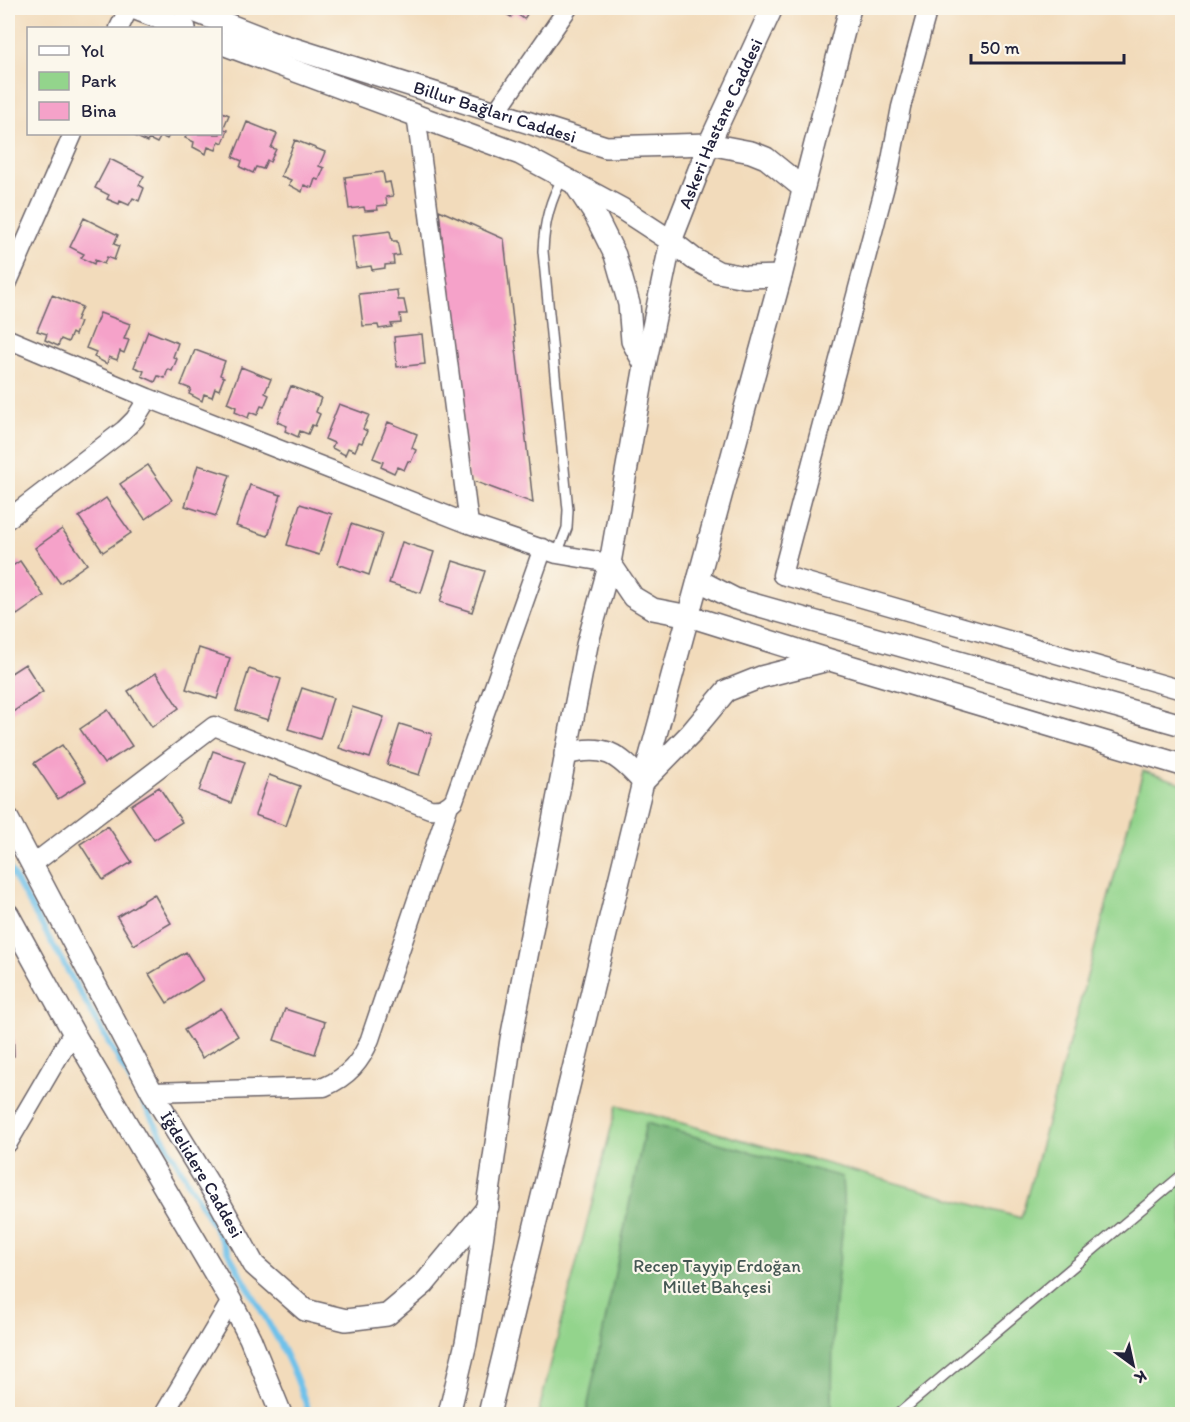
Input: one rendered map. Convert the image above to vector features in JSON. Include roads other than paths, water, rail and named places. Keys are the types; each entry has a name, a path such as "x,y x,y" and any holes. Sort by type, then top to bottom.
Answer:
{"street":[{"path":"120,27 131,8 182,27"},
{"name":"Billur Bağları Caddesi","path":"186,8 273,42 606,147 709,144 752,152 766,158 803,188"},
{"path":"496,112 568,8"},
{"name":"Askeri Hastane Caddesi","path":"449,1414 466,1343 511,1039 587,645 610,563 645,365 671,241 709,144 772,8"},
{"path":"489,1414 643,782 781,276 850,8"},
{"path":"928,8 901,107 886,183 783,575 1182,690"},
{"name":"Billur Bağları Caddesi","path":"222,44 520,154 622,209 718,273 745,277 781,276"},
{"path":"416,114 469,524"},
{"path":"8,282 73,135"},
{"path":"569,182 595,215 615,255 629,304 632,341 645,365"},
{"path":"8,339 148,398 469,524 550,551 610,563 633,597 653,609 689,616 1182,765"},
{"path":"8,519 124,430 135,419 148,398"},
{"path":"33,864 214,726 430,810 449,805 454,800 550,551"},
{"path":"698,580 735,599 1182,725"},
{"path":"643,782 691,733 726,691 761,677 830,660"},
{"path":"565,754 594,749 606,751 618,757 643,782"},
{"path":"152,1092 324,1087 347,1074 357,1064 370,1039 449,805"},
{"name":"İğdelidere Caddesi","path":"8,819 152,1092 216,1196 254,1265 305,1310 346,1320 387,1315 424,1284 488,1206"},
{"name":"İğdelidere Caddesi","path":"8,914 73,1032 231,1301 250,1338 281,1414"},
{"path":"8,1143 73,1032"},
{"path":"164,1414 231,1301"}],"lane":[{"path":"550,551 567,528 568,510 543,251 546,219 555,191 569,182"},
{"path":"898,1414 1182,1175"}],"waterway":[{"path":"8,866 281,1345 310,1414"}],"park label":[{"name":"Recep Tayyip Erdoğan Millet Bahçesi","path":"717,1276"}]}
